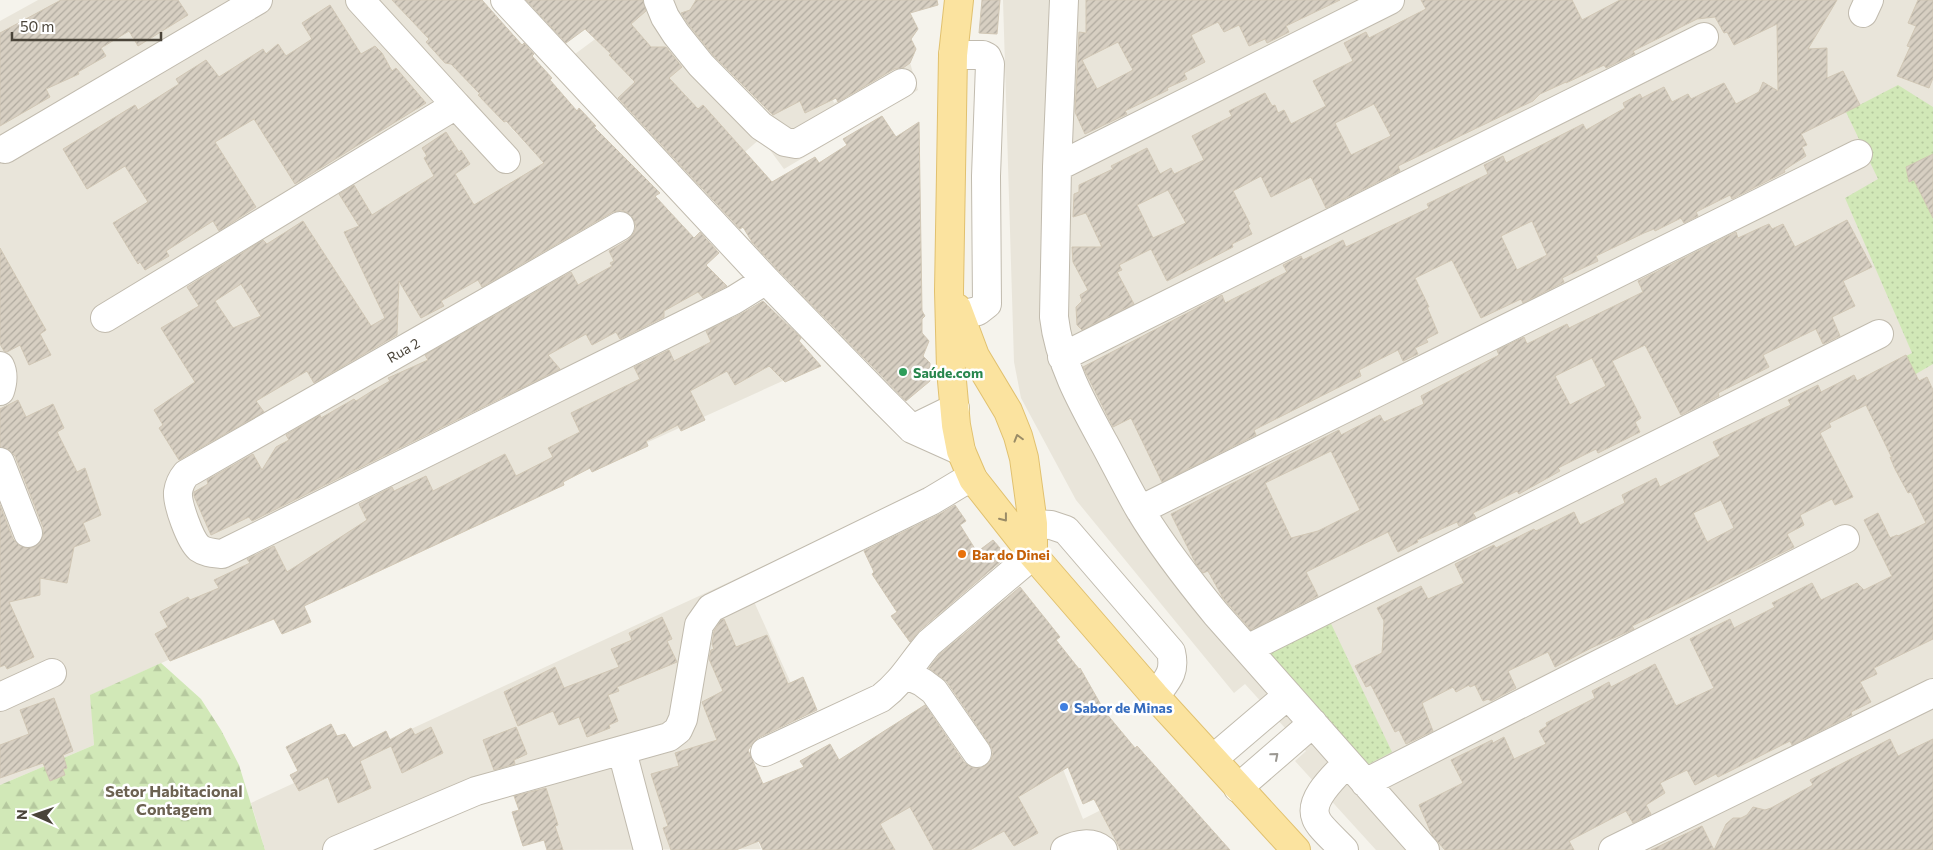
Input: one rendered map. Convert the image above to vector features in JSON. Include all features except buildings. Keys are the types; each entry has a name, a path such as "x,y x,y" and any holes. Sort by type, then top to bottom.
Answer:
{"main road":[{"path":"959,0 953,55 955,303 951,370 961,451 977,484 1033,555 1238,788 1296,850"},
{"path":"955,303 974,356 1008,411 1018,436 1033,524 1033,555"},
{"path":"955,408 974,396 988,394 998,397"},
{"path":"977,484 994,491 1009,488 1024,464"}],"street":[{"path":"5,149 258,0"},
{"path":"360,0 506,160"},
{"path":"505,0 766,280 912,429 961,451"},
{"path":"658,0 665,17 676,34 701,65 761,126 784,142 796,144 902,83"},
{"path":"1064,0 1057,167 1054,317 1056,336 1062,357 1090,418 1140,510 1183,573 1247,649 1425,850"},
{"path":"1057,167 1390,0"},
{"path":"1062,357 1704,37"},
{"path":"953,55 983,55 987,57 990,64 986,176 986,304 978,311 955,303"},
{"path":"106,318 456,105"},
{"path":"1140,510 1858,154"},
{"name":"Rua 2","path":"620,226 186,474 180,482 178,500 192,537 198,547 207,552 222,554 734,300 766,280"},
{"path":"1247,649 1879,334"},
{"path":"0,366 3,370 3,383 0,391"},
{"path":"912,429 955,408"},
{"path":"0,462 28,533"},
{"path":"337,850 476,791 622,751 669,736 678,730 683,719 699,625 711,608 931,501 961,483 977,484"},
{"path":"1033,524 1051,525 1066,530 1172,652 1174,664 1171,676 1156,696"},
{"path":"1365,783 1845,539"},
{"path":"765,752 881,698 906,675 929,643 1033,555"},
{"path":"0,697 52,673"},
{"path":"906,675 922,682 934,691 977,753"},
{"path":"1613,850 1932,693"},
{"path":"1213,759 1288,695"},
{"path":"1238,788 1313,723"},
{"path":"622,751 648,850"},
{"path":"1344,850 1316,819 1314,808 1322,790 1347,763"},
{"path":"1065,850 1078,844 1098,846 1103,850"}],"shaded area":[{"path":"38,0 393,0 539,158 563,145 709,293 726,287 734,300 728,314 787,379 91,695 94,745 0,785 0,21"},
{"path":"571,0 881,0 809,35 834,103 909,59 918,90 784,169 761,138 701,190 575,54 598,37"},
{"path":"1003,0 1933,0 1933,850 1376,850 1295,761 1306,751 1245,684 1234,693 1076,500 1021,398 1014,362"},
{"path":"924,492 751,595 794,690 722,689 756,769 733,781 761,849 549,850 527,786 364,850 265,850 251,803"},
{"path":"1046,727 1083,819 1105,808 1121,850 829,850"}],"green space":[{"path":"1898,85 1933,107 1933,364 1873,399 1864,378 1912,353 1845,198 1878,179 1846,112"},
{"path":"1326,613 1392,752 1365,766 1267,653"},
{"path":"161,663 201,699 221,730 239,765 265,850 0,850 0,785 94,745 90,695"}],"place":[{"name":"Saúde.com","path":"903,372"},
{"name":"Bar do Dinei","path":"962,554"},
{"name":"Sabor de Minas","path":"1064,707"}],"district":[{"name":"Setor Habitacional Contagem","path":"174,799"}]}
